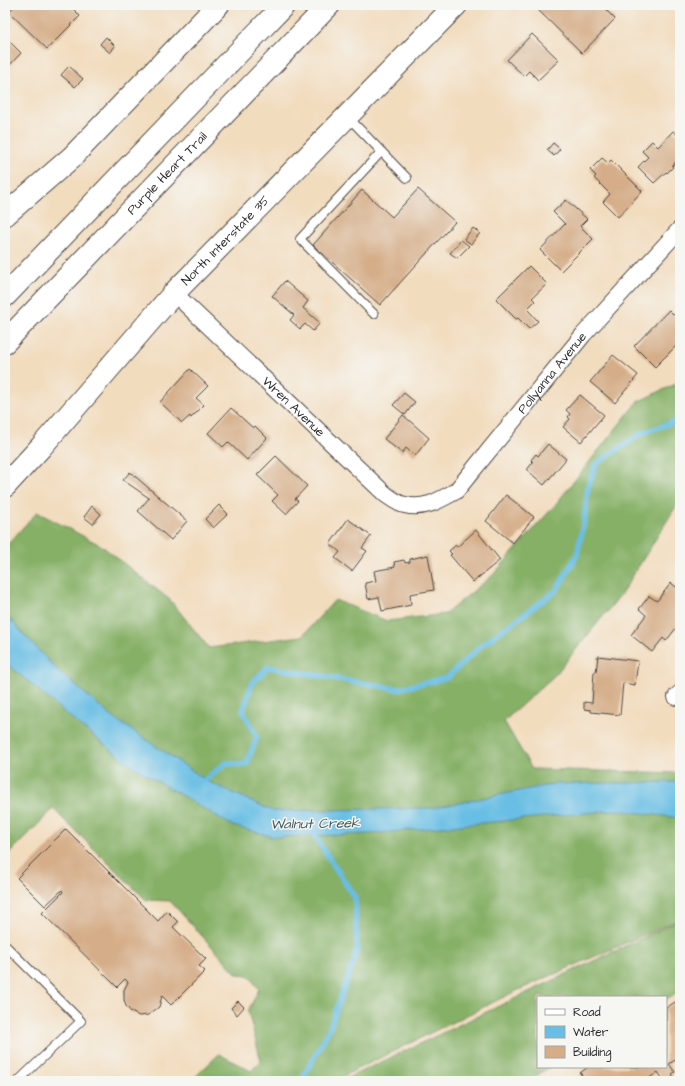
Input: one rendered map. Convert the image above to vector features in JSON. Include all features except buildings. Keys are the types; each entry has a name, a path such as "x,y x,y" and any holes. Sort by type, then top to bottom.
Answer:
{"main road":[{"path":"5,215 72,156 218,5"},
{"path":"5,296 284,5"},
{"name":"Purple Heart Trail","path":"5,342 329,5"},
{"name":"North Interstate 35","path":"5,486 41,448 174,293 456,5"}],"street":[{"name":"Pollyanna Avenue","path":"420,506 436,502 456,491 583,335 680,229"},
{"name":"Wren Avenue","path":"174,293 385,494 404,505 420,506"}],"lane":[{"path":"347,116 407,178"},
{"path":"374,314 300,239 382,152"},
{"path":"5,945 81,1021 18,1081"}],"green space":[{"path":"680,382 680,500 622,593 556,674 504,721 532,769 680,773 680,919 514,992 333,1081 191,1081 219,1054 251,1071 261,1061 248,1011 259,989 248,975 237,974 170,901 146,900 53,809 5,858 5,547 37,512 102,546 170,600 209,648 302,636 335,600 387,621 445,614 493,575 555,505 637,402"},
{"path":"680,920 680,991 667,998 667,996 537,996 537,1068 548,1068 528,1081 341,1081"}],"water":[{"name":"Walnut Creek","path":"5,614 54,667 111,716 209,782 273,811 433,808 554,784 680,782 680,818 616,810 370,834 274,837 233,826 132,766 83,728 5,662"}],"waterway":[{"path":"201,783 226,763 246,765 257,737 243,711 252,683 268,667 397,689 447,678 482,645 556,591 577,555 584,521 588,487 596,464 642,433 680,420"},
{"name":"Walnut Creek","path":"301,1081 329,1030 357,951 355,898 311,830"}]}
